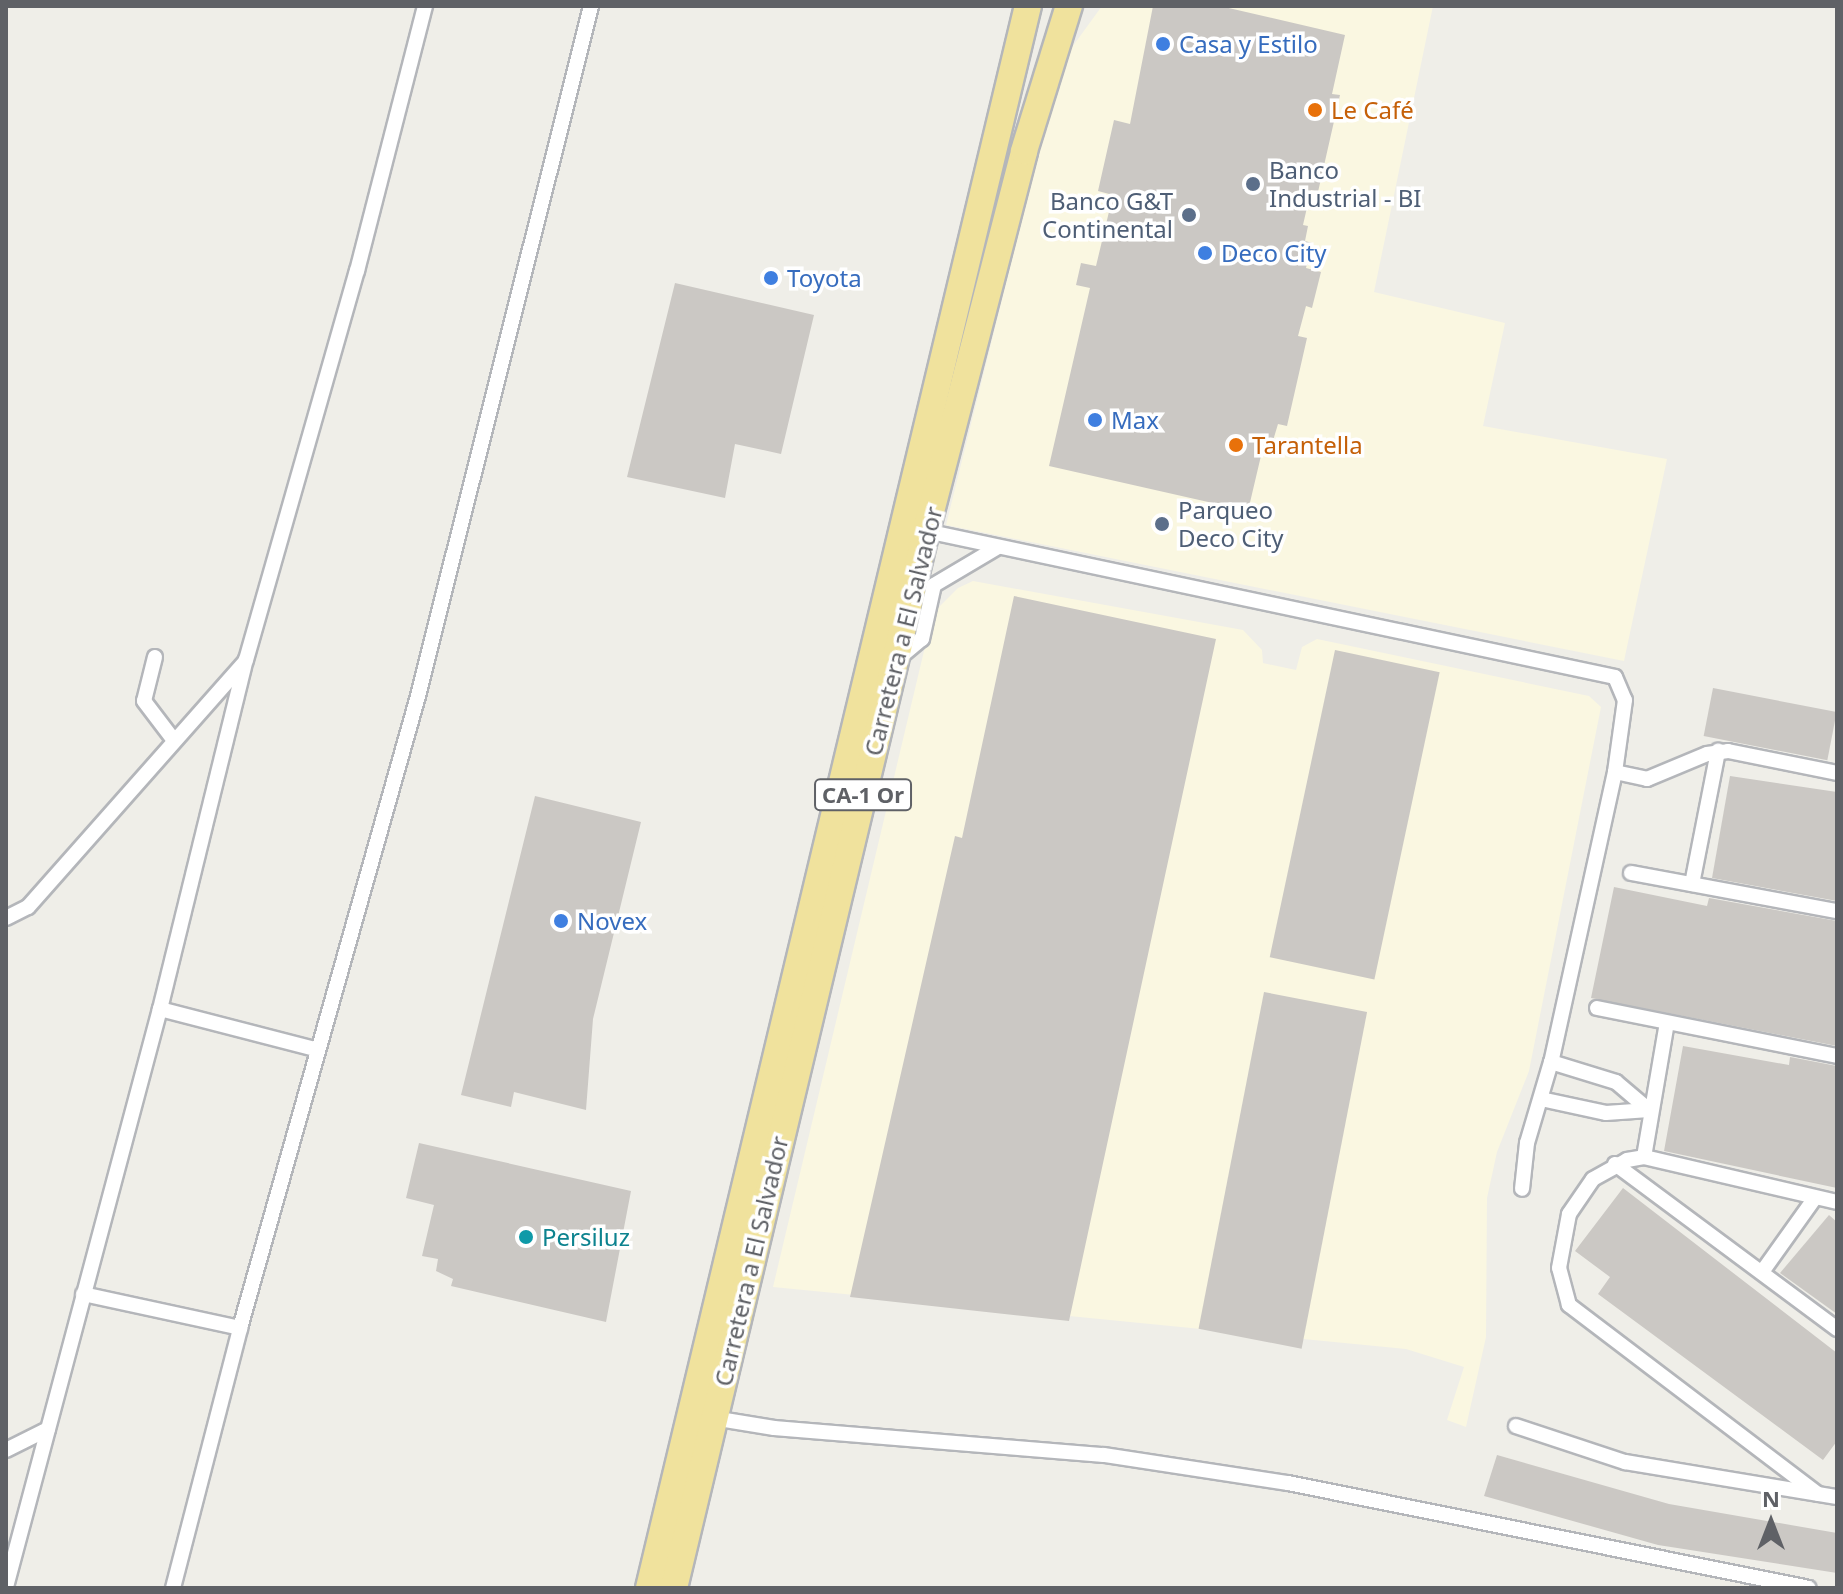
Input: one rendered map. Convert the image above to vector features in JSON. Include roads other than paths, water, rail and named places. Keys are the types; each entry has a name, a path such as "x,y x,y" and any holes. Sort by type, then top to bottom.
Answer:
{"highway":[{"name":"Carretera a El Salvador","path":"649,1588 1028,6"},
{"name":"Carretera a El Salvador","path":"674,1588 926,531 1016,177 1069,6"},
{"path":"1060,38 1082,6"}],"street":[{"path":"6,1587 160,1009 246,660 425,6"},
{"path":"173,1588 240,1328 418,696 591,6"},
{"path":"926,531 1599,670 1615,677 1625,700 1615,772 1551,1062 1527,1143 1522,1189"},
{"path":"895,663 922,639 934,585 998,547"},
{"path":"155,657 144,701 173,739"},
{"path":"6,918 28,907 173,739 246,660"},
{"path":"1615,772 1647,779 1718,751 1837,773"},
{"path":"1692,884 1718,751"},
{"path":"1631,873 1837,911"},
{"path":"1597,1008 1837,1056"},
{"path":"160,1009 318,1050"},
{"path":"1644,1157 1649,1110 1667,1023"},
{"path":"1551,1062 1616,1082 1649,1110"},
{"path":"1541,1099 1606,1113 1649,1110"},
{"path":"1818,1494 1569,1305 1559,1268 1565,1225 1593,1179 1615,1164 1644,1157 1837,1202"},
{"path":"1615,1164 1837,1329"},
{"path":"1762,1272 1814,1199"},
{"path":"83,1294 240,1328"},
{"path":"713,1418 774,1428 1104,1455 1227,1474 1809,1588"},
{"path":"1516,1426 1625,1462 1837,1497"},
{"path":"6,1450 48,1429"}],"place":[{"name":"Casa y Estilo","path":"1163,44"},
{"name":"Le Café","path":"1315,110"},
{"name":"Banco Industrial - BI","path":"1253,184"},
{"name":"Banco G&T Continental","path":"1189,215"},
{"name":"Deco City","path":"1205,253"},
{"name":"Toyota","path":"771,278"},
{"name":"Max","path":"1095,420"},
{"name":"Tarantella","path":"1236,445"},
{"name":"Parqueo Deco City","path":"1162,524"},
{"name":"Novex","path":"561,921"},
{"name":"Persiluz","path":"526,1237"}]}
